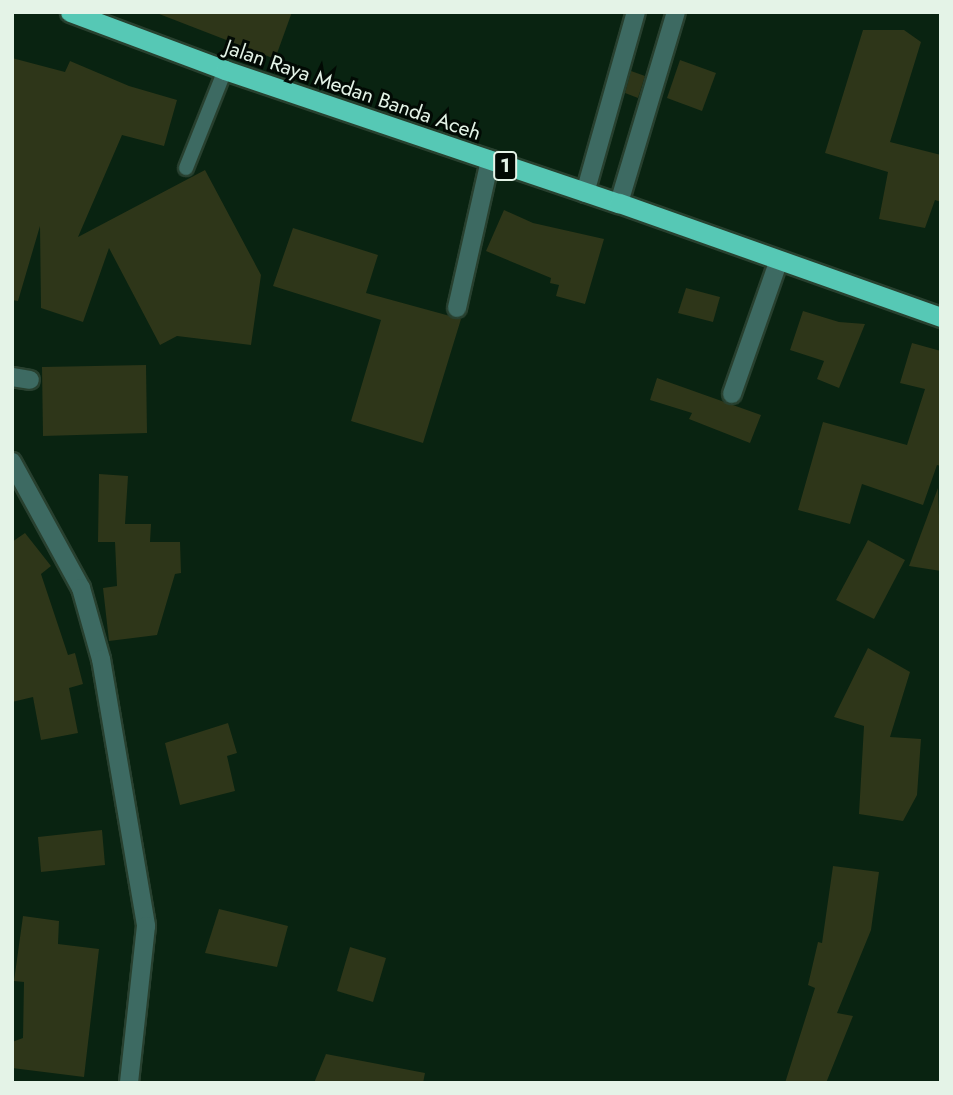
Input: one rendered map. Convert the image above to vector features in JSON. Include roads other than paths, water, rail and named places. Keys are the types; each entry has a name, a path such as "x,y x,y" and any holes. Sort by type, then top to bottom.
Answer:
{"highway":[{"name":"Jalan Raya Medan Banda Aceh","path":"70,12 225,70 619,202 941,317"}],"street":[{"path":"585,192 636,12"},
{"path":"619,202 676,12"},
{"path":"457,308 490,160"},
{"path":"732,394 779,260"},
{"path":"12,462 81,588 101,659 146,926 129,1083"}],"lane":[{"path":"186,168 225,70"}]}
